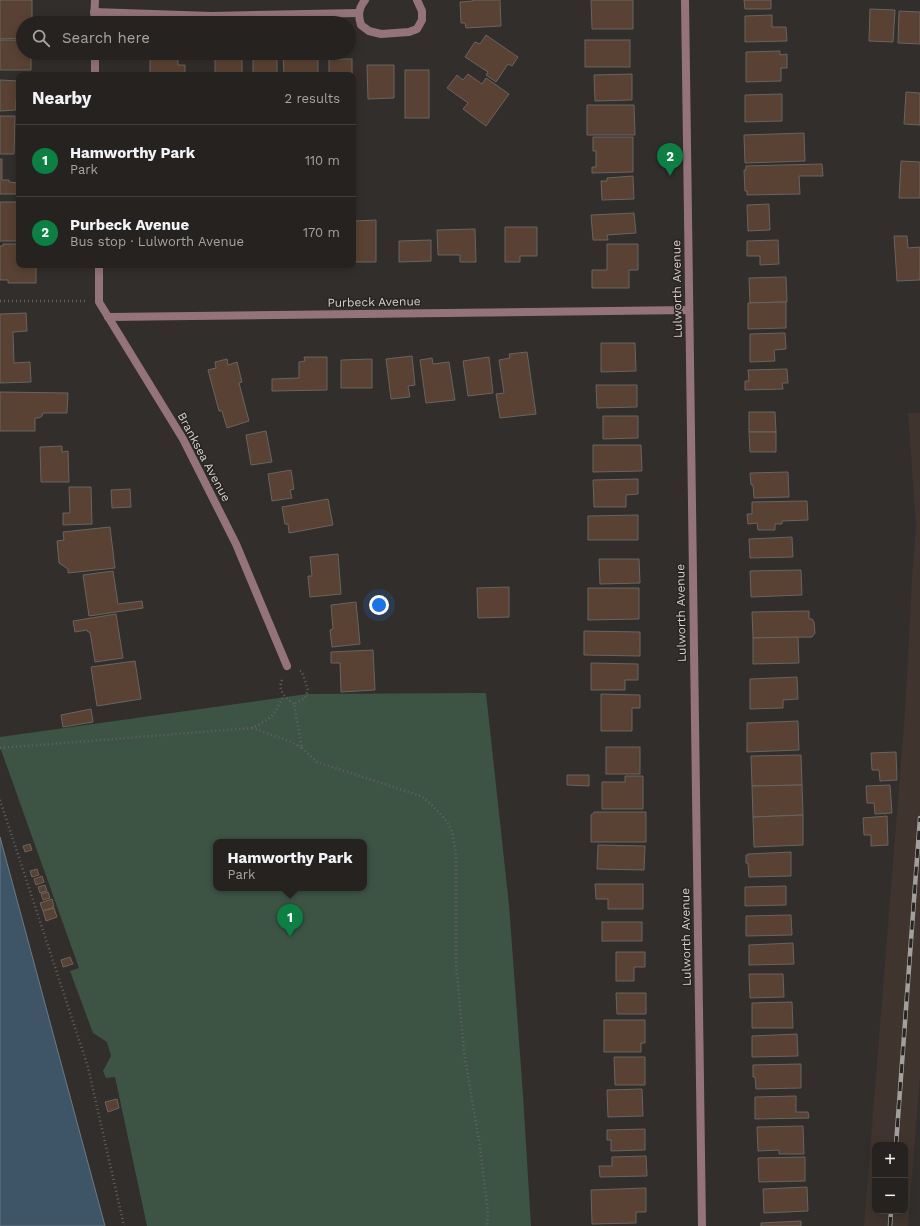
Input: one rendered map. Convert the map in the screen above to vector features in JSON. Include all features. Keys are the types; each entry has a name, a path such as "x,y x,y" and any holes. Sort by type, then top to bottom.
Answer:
{"street":[{"path":"94,16 95,0"},
{"path":"365,0 361,4 358,13 361,25 369,31 381,34 410,32 417,29 422,20 422,11 417,0"},
{"name":"Lulworth Avenue","path":"685,0 702,1226"},
{"path":"94,12 211,16 358,13"},
{"path":"95,60 95,72"},
{"path":"99,268 99,302"},
{"name":"Branksea Avenue","path":"99,302 183,439 236,544 287,666"},
{"name":"Purbeck Avenue","path":"108,317 689,310"}],"path":[{"path":"0,301 99,302"},
{"path":"287,666 302,672 308,690 305,698 294,704"},
{"path":"0,748 252,728 267,721 277,710 283,696 294,704 302,748"},
{"path":"252,728 289,741 302,748 317,762 421,796 445,819 452,832 456,855 457,977 464,1052 480,1147 488,1213 487,1226"},
{"path":"0,800 88,1067 124,1226"}],"shaded area":[{"path":"908,413 920,413 920,1076 908,1226 864,1226 905,713 916,525"}],"green space":[{"path":"486,693 509,905 531,1226 147,1226 115,1077 106,1078 103,1071 111,1056 107,1042 93,1033 70,971 79,968 0,747 0,737 307,694"}],"water":[{"path":"0,837 105,1226 0,1226"}],"building":[{"path":"0,0 32,0 32,16 16,16 16,38 0,39"},
{"path":"473,0 500,0 501,26 466,28 465,23 461,23 460,2"},
{"path":"591,0 633,0 633,29 592,29"},
{"path":"744,0 771,0 771,9 745,9"},
{"path":"870,9 895,10 893,42 869,41"},
{"path":"899,11 920,12 920,44 898,43"},
{"path":"772,15 772,27 786,27 787,41 745,42 745,16"},
{"path":"486,35 518,57 512,66 508,64 496,82 486,75 488,72 465,57 475,42 480,44"},
{"path":"0,40 16,40 16,60 31,60 31,70 0,70"},
{"path":"585,40 630,40 630,67 585,67"},
{"path":"780,51 780,55 787,54 787,68 781,68 781,81 746,82 746,52"},
{"path":"150,60 178,60 178,65 185,65 185,72 150,72"},
{"path":"215,60 242,60 242,72 215,72"},
{"path":"253,60 277,60 277,72 253,72"},
{"path":"283,60 318,60 318,72 284,72"},
{"path":"329,60 352,60 352,72 329,72"},
{"path":"367,65 394,65 394,98 368,99"},
{"path":"405,70 429,70 429,118 405,118"},
{"path":"468,74 482,84 486,78 509,94 486,126 463,109 468,103 447,88 457,75 463,80"},
{"path":"632,74 632,100 595,101 594,75"},
{"path":"0,80 16,81 16,110 0,111"},
{"path":"906,92 920,93 920,125 904,124"},
{"path":"782,94 782,121 745,122 745,95"},
{"path":"587,105 634,105 635,135 587,135"},
{"path":"0,116 15,116 14,154 0,154"},
{"path":"804,133 805,161 745,163 744,135"},
{"path":"593,137 633,137 633,172 592,173 592,167 596,167 596,151 593,151"},
{"path":"0,159 2,159 2,180 9,180 9,182 16,183 16,194 0,194"},
{"path":"901,161 920,162 920,198 899,198"},
{"path":"822,164 823,176 799,176 800,194 747,195 747,191 745,191 744,170 746,170 746,166"},
{"path":"633,176 634,199 602,200 601,181 607,181 607,178"},
{"path":"0,202 16,202 16,241 0,241"},
{"path":"769,204 770,230 748,231 747,205"},
{"path":"634,213 636,233 607,235 608,240 593,240 591,215"},
{"path":"376,220 376,262 356,262 356,221"},
{"path":"505,227 537,227 537,256 520,256 520,262 505,262"},
{"path":"475,229 476,262 460,262 460,255 438,255 437,230"},
{"path":"894,236 907,236 908,248 920,247 920,280 897,281"},
{"path":"431,240 431,261 399,262 399,241"},
{"path":"778,240 779,264 760,265 760,256 747,256 747,241"},
{"path":"3,244 16,244 16,268 36,268 36,283 8,283 8,280 0,280 0,246 3,246"},
{"path":"607,244 638,244 638,270 629,270 629,288 592,288 592,270 607,270"},
{"path":"786,277 787,302 750,303 749,278"},
{"path":"786,302 786,328 748,329 748,303"},
{"path":"26,313 27,331 13,332 14,363 30,362 31,382 0,383 0,314"},
{"path":"785,333 786,349 774,350 775,361 750,362 750,334"},
{"path":"601,343 635,343 636,371 601,372"},
{"path":"527,352 536,414 500,418 496,394 504,393 499,360 510,358 509,354"},
{"path":"412,356 415,385 408,386 410,397 391,399 386,359"},
{"path":"304,357 327,357 327,390 272,391 272,379 299,378 299,362 305,361"},
{"path":"489,357 493,393 468,396 463,361"},
{"path":"432,358 433,364 449,362 455,400 426,403 420,360"},
{"path":"227,359 228,365 237,362 242,382 239,383 249,421 227,428 222,411 219,411 208,370 216,368 215,362"},
{"path":"372,359 372,388 341,388 341,360"},
{"path":"787,369 788,383 782,383 783,389 745,390 745,381 749,381 748,370"},
{"path":"596,385 637,385 637,407 597,408"},
{"path":"0,392 68,393 67,413 43,413 39,418 35,418 35,431 0,431"},
{"path":"749,412 775,412 776,432 749,432"},
{"path":"603,416 638,416 638,438 603,439"},
{"path":"266,431 272,462 251,465 246,435"},
{"path":"749,432 776,432 776,452 750,452"},
{"path":"593,445 641,445 642,471 593,472"},
{"path":"62,446 62,452 68,451 69,482 41,482 40,447"},
{"path":"291,470 294,489 290,490 292,498 272,501 268,474"},
{"path":"788,472 789,497 754,498 750,473"},
{"path":"638,479 638,494 626,495 626,507 594,507 593,480"},
{"path":"69,487 91,487 92,524 63,525 63,513 70,513"},
{"path":"130,489 131,507 112,508 111,490"},
{"path":"328,499 333,525 289,533 288,524 285,524 282,507"},
{"path":"807,501 808,520 782,521 782,524 775,524 775,530 758,530 757,523 748,524 747,514 752,514 752,502"},
{"path":"638,515 638,540 588,540 588,516"},
{"path":"110,527 115,568 68,573 68,569 59,563 57,541 64,540 63,532"},
{"path":"792,537 793,557 750,558 749,539"},
{"path":"338,554 341,594 310,597 308,576 312,576 310,557"},
{"path":"599,559 639,559 640,583 600,584"},
{"path":"801,570 802,595 751,597 750,571"},
{"path":"113,571 118,604 142,601 143,608 89,616 83,575"},
{"path":"509,587 509,617 478,618 477,588"},
{"path":"588,588 639,588 639,619 588,620"},
{"path":"356,602 360,644 332,647 330,630 333,629 331,605"},
{"path":"809,611 809,619 812,619 814,622 815,633 812,637 753,638 752,612"},
{"path":"116,614 123,658 95,662 90,632 87,630 75,632 73,621"},
{"path":"584,631 640,632 640,656 584,655"},
{"path":"798,637 799,663 753,664 753,638"},
{"path":"373,650 375,690 341,692 340,663 331,663 331,652"},
{"path":"135,661 141,699 97,706 91,667"},
{"path":"591,663 638,664 638,680 625,680 625,690 591,690"},
{"path":"797,677 798,699 783,700 783,708 750,709 750,679"},
{"path":"601,694 640,695 640,708 632,708 632,731 601,731"},
{"path":"91,709 93,722 63,727 61,715"},
{"path":"798,721 799,750 747,752 747,723"},
{"path":"606,747 640,747 640,774 606,774"},
{"path":"896,752 897,780 880,781 879,770 872,770 871,753"},
{"path":"801,755 802,785 752,786 751,756"},
{"path":"567,775 589,775 589,786 567,785"},
{"path":"625,776 643,776 643,809 602,809 602,782 625,782"},
{"path":"802,785 803,815 753,817 752,786"},
{"path":"890,785 892,813 875,814 874,803 867,803 866,786"},
{"path":"594,812 646,812 646,842 591,842 591,815"},
{"path":"803,815 803,845 754,847 753,817"},
{"path":"887,816 888,845 871,846 871,835 864,835 863,818"},
{"path":"30,844 32,850 25,852 23,846"},
{"path":"598,845 645,846 644,870 597,869"},
{"path":"791,852 791,876 749,877 746,855"},
{"path":"37,869 39,875 32,877 30,871"},
{"path":"42,876 44,882 36,885 34,879"},
{"path":"595,884 643,884 643,909 608,909 608,899 596,899"},
{"path":"45,885 47,891 40,893 38,887"},
{"path":"786,886 786,905 745,906 745,887"},
{"path":"48,892 50,898 43,900 41,894"},
{"path":"52,899 54,907 43,911 40,903"},
{"path":"54,908 57,917 46,921 43,911"},
{"path":"791,915 792,935 746,936 746,916"},
{"path":"602,922 642,922 642,941 602,941"},
{"path":"793,943 794,964 749,965 749,945"},
{"path":"616,952 645,952 645,967 634,967 634,981 616,981"},
{"path":"70,957 73,964 63,967 61,960"},
{"path":"749,974 783,974 784,997 750,998"},
{"path":"616,993 646,993 646,1014 617,1014"},
{"path":"792,1002 793,1028 752,1028 752,1003"},
{"path":"604,1020 645,1020 645,1043 641,1043 641,1052 604,1052"},
{"path":"797,1034 798,1056 752,1057 752,1036"},
{"path":"614,1057 645,1057 645,1085 615,1085"},
{"path":"801,1064 801,1088 756,1089 755,1077 753,1077 753,1065"},
{"path":"642,1089 643,1116 608,1117 607,1090"},
{"path":"796,1096 796,1112 808,1112 809,1118 755,1119 755,1097"},
{"path":"117,1099 119,1108 108,1112 105,1102"},
{"path":"803,1126 804,1154 779,1154 779,1150 758,1151 757,1127"},
{"path":"645,1129 645,1150 611,1151 611,1140 607,1140 607,1130"},
{"path":"646,1156 647,1176 600,1177 599,1166 612,1166 612,1157"},
{"path":"805,1157 805,1181 759,1182 758,1158"},
{"path":"807,1187 808,1211 764,1213 763,1189"},
{"path":"646,1188 646,1212 636,1212 636,1223 592,1224 591,1190"},
{"path":"801,1221 801,1226 761,1226 761,1223"}],"railway":[{"path":"896,1142 920,818"},
{"path":"890,1226 891,1214"}],"place":[{"name":"Purbeck Avenue","path":"670,176"},
{"name":"Hamworthy Park","path":"290,937"}]}
